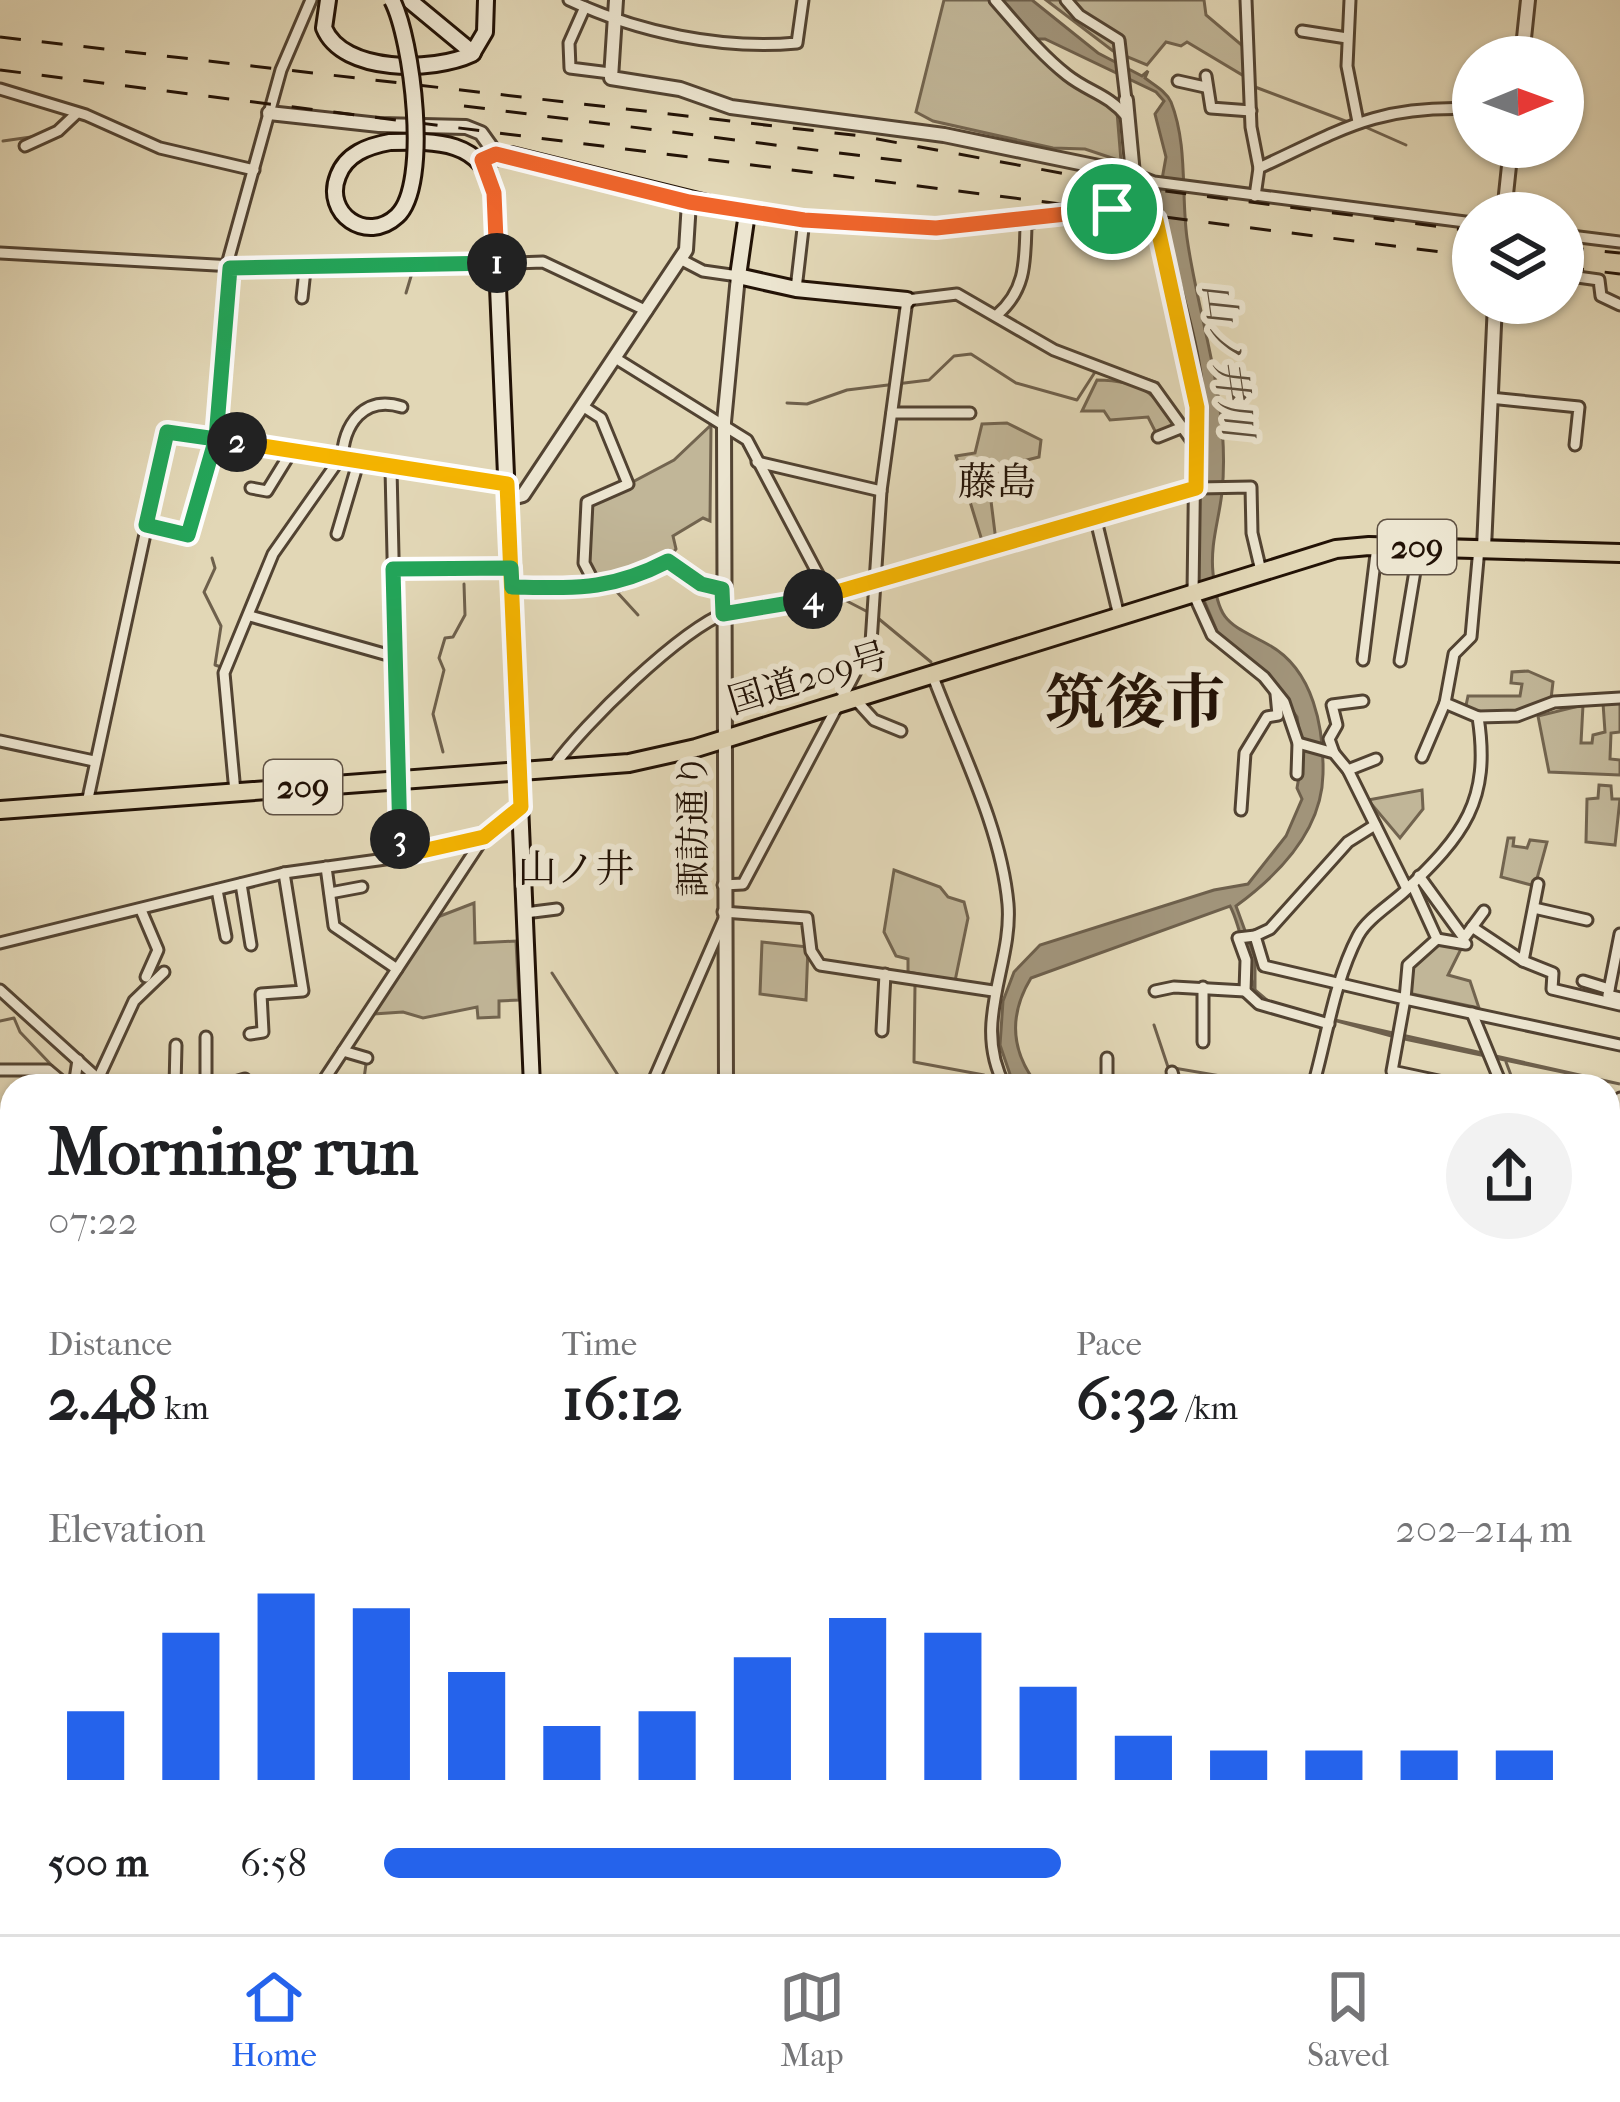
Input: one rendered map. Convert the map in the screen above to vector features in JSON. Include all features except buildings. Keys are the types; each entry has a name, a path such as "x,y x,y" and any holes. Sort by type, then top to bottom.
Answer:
{"highway":[{"name":"国道209号","path":"0,810 629,763 723,739 1336,549 1620,553"}],"main road":[{"path":"328,0 322,15 329,40 349,56 437,64 473,53 485,32 486,0"},
{"path":"392,0 405,47 416,177 412,195 391,221 366,229 352,224 335,197 336,179 354,155 389,142 444,144 747,212 738,276 796,289 907,300"},
{"path":"409,0 473,53"},
{"path":"489,157 532,1074"}],"street":[{"path":"146,525 188,535 216,438 228,268 269,113 310,0"},
{"path":"569,0 614,21 746,43 797,43 803,0"},
{"path":"616,0 610,73 614,80 680,88 731,107 944,135 1255,196 1452,220"},
{"path":"995,0 1043,55 1073,80 1104,92 1128,118"},
{"path":"1066,0 1079,16 1112,34 1122,50 1133,174 1112,209"},
{"path":"1246,0 1259,168 1255,196"},
{"path":"1350,0 1351,104 1358,122"},
{"path":"1524,36 1528,0"},
{"path":"585,7 569,44 570,68 610,73"},
{"path":"1301,31 1347,38"},
{"path":"1178,81 1206,82 1211,108 1251,111"},
{"path":"0,89 77,113 160,148 254,170"},
{"path":"1259,168 1358,122 1406,108 1452,109"},
{"path":"25,146 58,131 77,113"},
{"path":"269,113 379,125 466,127 481,133 489,157"},
{"path":"87,803 167,432 523,496 686,250 689,202"},
{"path":"747,212 936,228 1112,209 1156,220 1194,388 1193,593 1212,635 1275,688 1298,743 1297,775"},
{"path":"997,315 1014,300 1025,271 1026,225 1049,216"},
{"path":"796,289 804,220"},
{"path":"1584,238 1620,242"},
{"path":"0,253 305,270 543,262 647,311"},
{"path":"680,259 704,271 738,276"},
{"path":"302,298 305,270"},
{"name":"諏訪通り","path":"726,1074 724,422 738,276"},
{"path":"1584,278 1599,280 1601,296 1620,305"},
{"path":"723,885 743,884 848,700 871,643 881,491 907,300 957,294 1054,350 1154,388 1195,445"},
{"path":"1422,757 1445,704 1454,654 1471,637 1494,324"},
{"path":"620,361 747,440 829,595"},
{"path":"1490,398 1579,407 1575,446"},
{"path":"235,792 224,674 273,554 340,460 350,423 378,402 402,407"},
{"path":"586,410 601,418 628,484 587,502 584,563 596,586"},
{"path":"892,413 970,413"},
{"path":"1158,436 1183,427"},
{"path":"255,489 267,491 291,452"},
{"path":"757,462 881,491"},
{"path":"338,534 358,464"},
{"path":"391,469 400,856"},
{"path":"551,771 622,692 723,614 829,595 1197,488 1251,488 1261,571"},
{"path":"1095,516 1119,616"},
{"path":"1363,660 1377,546"},
{"path":"1400,661 1419,547"},
{"path":"512,587 619,585 668,561 701,584 722,589"},
{"path":"393,569 511,568"},
{"path":"250,616 394,657"},
{"path":"932,674 994,841 1008,907 993,991 998,1074"},
{"path":"1241,810 1245,753 1267,717 1278,715 1275,688"},
{"path":"1445,704 1478,717 1517,716 1554,702 1620,698"},
{"path":"848,700 874,720 901,731"},
{"path":"1331,753 1330,740 1337,725 1332,705 1363,701"},
{"path":"1316,1074 1338,986 1360,932 1459,831 1478,796 1485,762 1478,717"},
{"path":"1298,743 1331,753 1348,770 1375,825 1413,883 1464,938 1484,910"},
{"path":"1,746 94,761"},
{"path":"1348,770 1376,759"},
{"path":"328,1074 484,837 521,807"},
{"path":"1246,991 1246,960 1238,938 1270,929 1348,842 1375,825"},
{"path":"0,943 284,873 400,856 484,837"},
{"path":"326,867 334,926 397,969"},
{"path":"250,1034 263,1032 261,994 303,991 284,873"},
{"path":"1413,883 1437,939"},
{"path":"241,884 250,944"},
{"path":"1523,961 1538,884"},
{"path":"330,893 362,887"},
{"path":"217,890 226,937"},
{"path":"1534,908 1587,920"},
{"path":"141,910 158,950 146,976"},
{"path":"525,914 557,910"},
{"path":"656,1074 723,917 807,918 815,962 993,991"},
{"path":"1472,927 1523,961 1553,973 1552,989 1620,1002"},
{"path":"1620,934 1608,994 1620,1002"},
{"path":"1255,936 1264,966 1620,1045"},
{"path":"1437,939 1466,944"},
{"path":"1406,1074 1392,1071 1408,965 1437,939"},
{"path":"106,1074 134,1001 148,993 164,972"},
{"path":"882,1030 885,974"},
{"path":"1583,980 1610,989"},
{"path":"1155,991 1203,987 1246,991 1259,1004 1330,1024"},
{"path":"1203,987 1203,1042"},
{"path":"0,990 93,1074"},
{"path":"1472,1013 1497,1074"},
{"path":"206,1037 206,1074"},
{"path":"175,1074 176,1045"},
{"path":"344,1051 367,1058"},
{"path":"1107,1058 1107,1074"},
{"path":"74,1074 78,1060"},
{"path":"0,1070 54,1074"}],"shaded area":[{"path":"944,0 991,0 1044,60 1102,95 1117,112 1121,161 1085,149 1053,148 933,121 916,112"},
{"path":"1002,0 1032,0 1098,53 1142,76 1148,71 1145,78 1171,102 1182,152 1192,270 1222,427 1222,492 1213,552 1215,590 1228,620 1297,669 1318,720 1323,774 1321,795 1306,833 1267,881 1236,906 1255,958 1255,989 1230,906 1031,978 1016,1020 1018,1047 1030,1074 1010,1074 1000,1045 1003,1001 1014,972 1040,945 1214,890 1248,884 1286,836 1302,799 1297,788 1303,754 1297,717 1265,671 1219,636 1196,581 1200,401 1157,207 1166,157 1155,114 1164,101 1156,92 1045,39 1035,39"},
{"path":"1046,0 1204,0 1206,15 1244,47 1249,79 1187,42 1181,46 1166,42 1147,65 1113,51"},
{"path":"1097,380 1144,390 1177,426 1156,433 1148,417 1110,420 1104,411 1082,411"},
{"path":"1007,423 1041,440 1039,457 1027,460 1028,480 989,485 996,541 983,544 956,456 975,453 982,424"},
{"path":"711,425 710,521 703,518 673,536 676,549 668,560 617,584 596,578 586,564 593,503 674,460"},
{"path":"1528,671 1553,682 1551,699 1498,715 1465,710 1468,696 1520,696 1522,684 1511,683 1512,672"},
{"path":"1603,703 1620,703 1620,732 1611,733 1610,759 1620,760 1620,775 1549,772 1538,716 1583,705 1581,743 1592,743 1593,735 1605,732"},
{"path":"1599,785 1611,786 1612,799 1620,799 1615,845 1586,842 1587,799 1598,798"},
{"path":"1422,790 1423,809 1400,838 1368,800"},
{"path":"1508,838 1514,838 1513,846 1527,848 1530,840 1547,842 1535,886 1501,877"},
{"path":"894,870 940,887 948,897 964,902 968,918 955,981 908,972 908,959 896,956 884,932"},
{"path":"474,903 475,943 516,941 519,1000 499,1001 499,1017 478,1018 477,1007 423,1018 403,1012 373,1014 435,918"},
{"path":"1439,941 1462,947 1448,975 1470,981 1479,1008 1408,993 1412,968"},
{"path":"762,942 808,947 806,1000 760,994"},
{"path":"1255,990 1268,1001 1335,1020 1575,1074 1395,1037 1261,1000"}],"waterway":[{"path":"1255,87 1348,122"},
{"path":"1363,126 1406,145"},
{"path":"3,141 31,137"},
{"path":"406,293 412,273"},
{"path":"787,403 807,404 847,390 929,380 954,356 971,354 1016,383 1077,400 1097,369"},
{"path":"1110,367 1158,383"},
{"path":"212,558 215,568 204,592 221,626 215,665 221,667"},
{"path":"443,752 433,714 444,670 439,658 445,638 453,637 465,615 464,584"},
{"path":"616,591 638,615"},
{"path":"839,597 868,612"},
{"path":"879,619 931,662"},
{"path":"552,973 617,1074"},
{"path":"915,985 914,1062 979,1074"},
{"path":"0,1021 14,1018 20,1032 59,1073"},
{"path":"1154,1025 1168,1067 1209,1074"},
{"path":"1506,1062 1510,1074"},
{"path":"365,1074 366,1064"}],"railway":[{"path":"0,37 861,136 1142,188 1452,228"},
{"path":"0,70 1452,253"},
{"path":"464,106 911,162"},
{"path":"1584,249 1620,253"},
{"path":"1584,270 1620,274"}],"district":[{"name":"藤島","path":"997,482"},
{"name":"筑後市","path":"1135,703"},
{"name":"山ノ井","path":"576,869"}],"route":[{"path":"1112,209 936,228 804,220 689,202 496,154 482,160 494,193 497,263 230,268 216,438 188,535 146,525 167,432 216,438 358,464 507,484 508,524 511,568 512,587 521,807 484,837 469,843 400,856 393,569 511,568 512,587 554,588 619,585 668,561 701,584 722,589 723,614 829,595 1196,488 1197,407 1156,220 1112,209"}],"water label":[{"name":"山ノ井川","path":"1228,360"}]}
